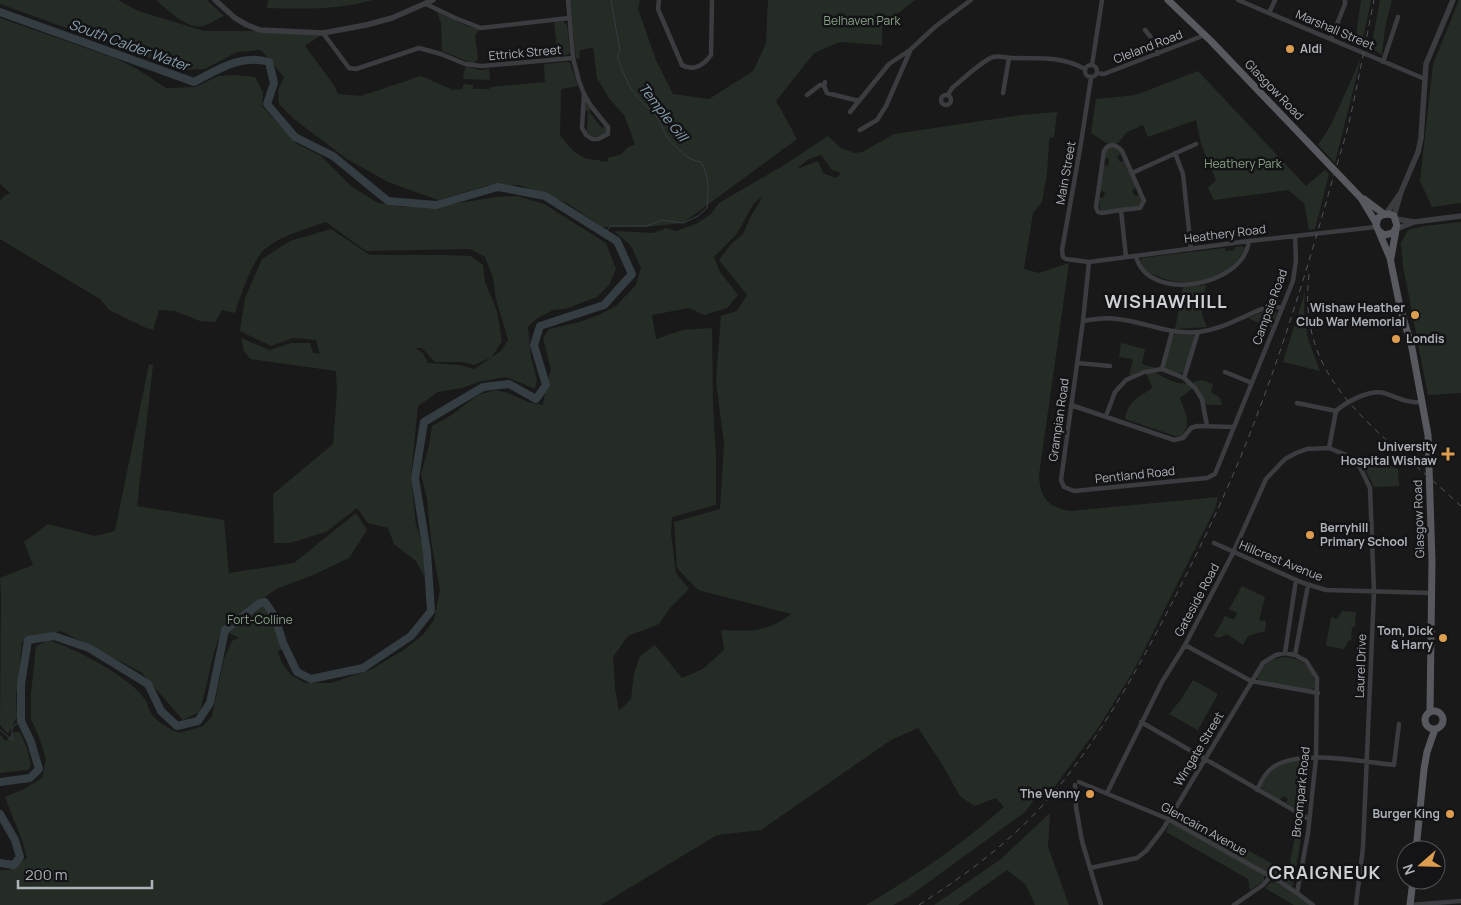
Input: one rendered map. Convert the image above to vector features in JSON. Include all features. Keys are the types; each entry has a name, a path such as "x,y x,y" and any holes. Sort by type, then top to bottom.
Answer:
{"main road":[{"name":"Glasgow Road","path":"1168,0 1205,35 1361,198 1385,214"},
{"name":"Glasgow Road","path":"1361,198 1377,227 1390,258 1400,307 1412,348 1428,435 1432,593 1429,693 1433,711"},
{"path":"1385,214 1395,218 1396,229 1387,235 1377,227 1380,216 1385,214"},
{"name":"Glasgow Road","path":"1390,258 1396,229"},
{"path":"1433,711 1441,714 1443,720 1440,727 1433,729 1426,726 1424,720 1426,715 1433,711"},
{"path":"1417,840 1424,769 1433,729"},
{"path":"1410,905 1412,890"}],"street":[{"path":"215,0 235,18 246,25 260,30 323,33 366,26 392,18 433,0"},
{"path":"568,0 573,58 584,94 608,127 608,134 605,136 592,139 583,132 584,94"},
{"path":"660,0 658,9 682,66 687,68 698,67 711,55 712,0"},
{"path":"850,112 889,64 910,50 936,26 971,0"},
{"path":"1092,65 1102,0"},
{"name":"Marshall Street","path":"1238,0 1425,78"},
{"path":"1269,13 1275,0"},
{"path":"1330,39 1345,0"},
{"path":"1385,214 1401,192 1414,166 1422,138 1426,64 1453,0"},
{"path":"426,4 482,28 569,18"},
{"path":"1383,62 1398,17"},
{"path":"1145,30 1150,36 1158,54"},
{"name":"Ettrick Street","path":"323,33 349,68 356,69 419,48 441,54 465,64 482,66 573,58"},
{"name":"Cleland Road","path":"1097,73 1104,74 1205,35"},
{"path":"860,130 877,120 886,106 910,50"},
{"path":"948,95 952,88 990,58 997,56 1009,58 1034,57 1066,61 1085,69"},
{"path":"1003,93 1009,58"},
{"path":"1085,69 1092,65"},
{"path":"1085,69 1086,74 1090,78 1094,76 1097,73 1097,69 1092,65"},
{"name":"Main Street","path":"1076,262 1066,259 1062,253 1090,78"},
{"path":"807,95 824,83 825,90 830,94 859,101"},
{"path":"1112,144 1119,147 1144,201 1140,208 1121,210 1102,213 1098,212 1096,207 1104,151 1106,147 1112,144"},
{"path":"1132,173 1196,144"},
{"path":"1175,153 1182,174 1191,249"},
{"path":"1401,192 1395,218 1414,222"},
{"path":"1121,210 1126,257"},
{"path":"1396,229 1414,222 1461,216"},
{"name":"Heathery Road","path":"1076,262 1089,262 1249,241 1377,227"},
{"name":"Campsie Road","path":"1215,474 1296,272 1294,236"},
{"path":"1136,256 1140,268 1150,276 1170,283 1194,284 1210,281 1229,271 1248,251 1249,241"},
{"name":"Grampian Road","path":"1061,480 1083,321 1089,262"},
{"path":"1083,321 1119,319 1172,332 1198,332 1227,324 1264,308 1272,306 1282,308"},
{"path":"1162,369 1172,332"},
{"path":"1184,378 1198,332"},
{"name":"Grampian Road","path":"1077,363 1110,366"},
{"path":"1106,416 1115,392 1126,380 1144,372 1162,369 1184,378 1199,393 1207,426"},
{"path":"1225,372 1252,383"},
{"path":"1297,403 1336,411 1365,394 1376,392 1383,392 1404,401 1423,402"},
{"path":"1071,404 1174,440 1183,438 1191,428 1196,426 1234,427"},
{"path":"1329,448 1336,411"},
{"name":"Gateside Road","path":"1107,793 1162,682 1185,645 1233,553 1266,479 1285,459 1296,453 1307,449 1329,448"},
{"name":"Laurel Drive","path":"1329,448 1346,455 1360,467 1370,488 1374,592 1363,847 1356,905"},
{"name":"Pentland Road","path":"1061,480 1064,487 1074,491 1207,478 1215,474"},
{"name":"Hillcrest Avenue","path":"1214,543 1296,580 1326,590 1432,593"},
{"path":"1296,580 1285,653 1295,655 1308,585"},
{"path":"1185,645 1251,681 1318,694"},
{"name":"Wingate Street","path":"1090,868 1138,858 1143,855 1156,840 1262,663 1269,658 1285,653"},
{"name":"Broompark Road","path":"1295,655 1306,661 1313,670 1317,678 1318,694 1316,758 1309,819 1297,893"},
{"path":"1141,722 1309,819"},
{"path":"1257,790 1262,778 1271,768 1299,758 1367,761 1394,765 1399,724"},
{"name":"Glencairn Avenue","path":"1090,868 1082,841 1076,807 1077,783 1107,793 1168,819 1297,893 1313,905"},
{"path":"1090,868 1101,905"},
{"path":"1234,905 1270,878"},
{"path":"1410,905 1461,901"}],"green space":[{"name":"Belhaven Park","path":"0,0 118,0 138,11 204,31 319,34 320,36 305,46 334,85 338,94 361,96 421,76 453,90 462,89 464,84 473,85 473,89 489,89 491,87 545,82 544,64 567,62 570,63 578,86 561,90 560,135 577,154 587,159 600,160 601,162 608,161 608,158 622,154 627,148 635,144 624,115 608,97 597,78 593,47 579,51 580,58 576,59 570,0 640,0 638,9 656,60 673,94 709,99 753,71 766,44 768,0 915,0 882,26 882,45 840,42 814,53 776,101 797,139 683,223 645,227 602,227 567,203 520,185 489,185 438,200 388,182 347,159 294,119 279,104 278,90 284,77 261,50 237,52 205,69 184,70 0,4"},
{"path":"156,0 207,0 224,16 203,26 191,25 178,18"},
{"path":"268,0 373,0 333,7 294,9 267,8"},
{"path":"1361,0 1371,0 1362,44 1356,37"},
{"path":"1380,0 1392,0 1385,28 1382,55 1371,48"},
{"path":"1459,0 1461,0 1461,203 1432,207 1420,181 1433,64"},
{"path":"437,12 467,26 480,29 475,36 478,58 474,64 442,51 441,23"},
{"path":"0,18 117,59 137,69 166,88 196,87 218,76 255,77 263,92 262,106 297,144 321,156 351,186 378,203 403,207 434,207 496,197 517,196 544,204 606,243 616,269 609,285 597,297 565,309 553,310 536,319 528,327 531,357 537,380 535,389 506,377 438,392 418,406 411,477 416,525 424,549 424,576 416,561 394,544 388,528 368,523 357,508 326,532 290,543 274,543 273,494 333,444 337,392 336,371 250,359 244,351 241,338 270,350 291,343 310,343 313,353 320,354 316,340 293,338 271,346 240,331 245,298 262,259 290,241 331,229 370,255 471,256 483,265 485,282 497,311 502,341 492,357 501,351 508,340 496,299 493,277 485,257 470,249 366,251 326,222 286,236 265,249 252,269 235,313 222,310 215,322 200,321 175,311 159,310 153,330 109,310 100,299 0,239 0,201 10,193 0,184","holes":["415,348 422,348 435,362 463,362 474,365 492,357 474,369 460,365 428,363 423,353"]},
{"path":"563,21 567,25 570,51 569,54 558,57 554,22"},
{"path":"1361,58 1335,163 1318,145 1331,125"},
{"path":"466,66 480,70 489,69 490,80 464,79 463,75"},
{"name":"Heathery Park","path":"1198,71 1306,186 1325,170 1329,174 1315,229 1309,230 1304,203 1288,190 1214,200 1208,188 1216,180 1201,144 1196,120 1148,137 1143,125 1127,132 1118,143 1106,143 1091,133 1096,99 1136,95"},
{"path":"586,103 591,109 589,112 602,128 605,126 607,129 605,134 592,137 584,130 587,130 588,111 584,111"},
{"name":"Fort-Colline","path":"1057,112 1054,137 1050,138 1049,141 1047,173 1042,202 1033,213 1024,269 1039,273 1069,263 1039,475 1043,495 1056,507 1070,511 1218,497 1215,509 1135,668 1100,725 1055,786 1035,799 1025,812 908,897 893,905 866,905 937,859 1004,807 996,798 974,806 960,796 918,728 891,740 761,830 717,835 601,905 0,905 0,870 9,870 27,858 5,797 22,790 42,778 46,759 31,719 31,694 36,646 49,640 101,664 137,690 147,702 150,711 156,719 179,733 203,726 212,716 224,659 232,641 239,638 225,631 260,603 265,603 275,618 283,648 278,652 282,663 291,675 305,683 331,683 372,669 402,651 423,635 434,620 440,590 431,541 427,499 421,474 432,426 450,416 478,395 495,390 508,393 528,402 543,405 546,385 551,370 543,338 549,329 576,323 599,315 616,306 636,285 641,268 631,246 614,231 653,233 666,228 676,231 696,224 711,214 719,203 781,167 828,136 841,148 854,153 862,152 894,134 1021,115","holes":["821,155 832,170 841,173 836,178 823,173 818,161 797,169 807,160","763,196 743,234 731,244 719,260 747,295 737,311 721,316 716,381 724,444 720,509 674,522 677,568 698,590 791,614 774,625 758,630 721,630 724,650 703,669 682,678 655,645 640,656 634,674 631,699 619,711 615,689 613,657 628,636 659,624 670,608 689,589 676,573 671,533 672,517 716,505 712,328 683,330 656,339 652,315 689,308 704,315 727,308 738,295 720,272 714,257 736,235 754,203"]},
{"path":"1112,146 1118,148 1121,154 1117,156 1120,162 1124,161 1136,188 1132,190 1135,196 1139,195 1142,203 1136,207 1102,211 1099,198 1103,198 1105,192 1100,191 1104,165 1108,166 1109,159 1105,158 1106,149"},
{"path":"1461,222 1461,393 1428,395 1403,266 1401,243 1408,230 1424,226"},
{"path":"1242,246 1245,248 1229,268 1219,275 1195,282 1169,280 1154,275 1146,270 1140,261 1142,258 1225,248 1226,251 1235,250 1235,247"},
{"path":"1206,285 1202,315 1207,327 1175,329 1183,287"},
{"path":"1305,292 1304,312 1308,339 1320,371 1283,362"},
{"path":"1267,310 1274,310 1277,313 1271,328 1248,318"},
{"path":"1175,334 1193,335 1195,337 1184,372 1180,374 1166,370 1164,366"},
{"path":"1121,343 1145,349 1142,364 1156,368 1145,369 1129,376 1133,359 1119,357"},
{"path":"149,364 153,365 137,506 224,520 229,573 294,563 356,513 367,530 349,558 313,575 276,589 222,628 214,652 200,712 183,720 141,672 61,631 22,642 16,697 17,717 8,734 0,725 0,578 33,565 24,542 48,524 95,536 115,531"},
{"path":"1155,372 1175,382 1188,383 1193,388 1180,398 1187,422 1185,431 1181,436 1175,436 1125,419 1131,404 1152,387 1146,373"},
{"path":"1202,380 1213,384 1211,392 1220,398 1222,405 1206,405 1200,391 1193,382"},
{"path":"1389,465 1398,469 1399,486 1374,487 1364,467"},
{"path":"1242,586 1265,597 1259,620 1266,621 1265,631 1248,636 1243,645 1227,634 1219,638 1214,636 1225,616 1234,620 1237,613 1229,609"},
{"path":"1342,611 1356,612 1355,627 1352,627 1351,640 1348,641 1344,649 1326,646 1331,617 1337,619"},
{"path":"1287,657 1299,660 1311,671 1315,688 1311,690 1259,681 1257,677 1266,665 1273,660"},
{"path":"1193,680 1218,694 1198,730 1169,714"},
{"path":"14,732 20,732 28,751 31,766 28,770 0,773 0,735 6,741"},
{"path":"1298,761 1309,761 1311,763 1305,813 1286,803 1288,799 1283,796 1280,800 1261,788 1266,777 1275,769"},
{"path":"1178,810 1288,873 1298,820 1292,813 1304,820 1293,886 1175,821 1174,817"},
{"path":"1050,813 1048,847 1069,905 1035,905 1026,885 1007,870 958,905 934,905 1001,859"},
{"path":"1172,823 1264,875 1264,881 1250,890 1248,879 1166,832 1169,824"},
{"path":"1275,882 1310,905 1294,905 1265,888 1270,883"}],"waterway":[{"name":"Temple Gill","path":"605,234 610,226 647,226 662,220 683,223 698,216 707,208 708,190 706,173 701,162 691,159 666,136 657,117 629,85 617,57 620,51 611,0"},
{"name":"South Calder Water","path":"0,12 194,82 221,68 240,61 259,60 269,62 274,83 267,104 295,137 333,156 388,201 436,205 498,187 545,196 617,241 632,274 604,305 540,326 534,345 546,385 536,399 509,384 483,387 424,422 415,478 427,552 431,611 411,636 363,668 311,679 297,672 283,643 275,617 265,602 260,603 225,630 210,703 198,721 177,726 161,711 148,684 89,648 54,636 28,640 21,684 21,721 31,742 39,769 30,778 0,782"},
{"path":"0,730 12,740 12,727 21,721"},
{"name":"South Calder Water","path":"0,814 15,840 20,857 14,865 0,863"}],"railway":[{"path":"919,905 955,881 1005,842 1051,796 1087,750 1119,700 1185,578 1239,461 1290,323 1349,123 1374,0"},
{"path":"1309,274 1308,302 1310,327 1326,370 1339,390 1372,427 1461,506"}],"place":[{"name":"Aldi","path":"1290,49"},
{"name":"Wishaw Heather Club War Memorial","path":"1415,315"},
{"name":"Londis","path":"1396,339"},
{"name":"University Hospital Wishaw","path":"1448,454"},
{"name":"Berryhill Primary School","path":"1310,535"},
{"name":"Tom, Dick & Harry","path":"1443,638"},
{"name":"The Venny","path":"1090,794"},
{"name":"Burger King","path":"1450,814"}],"district":[{"name":"WISHAWHILL","path":"1166,302"},
{"name":"CRAIGNEUK","path":"1325,873"}]}
